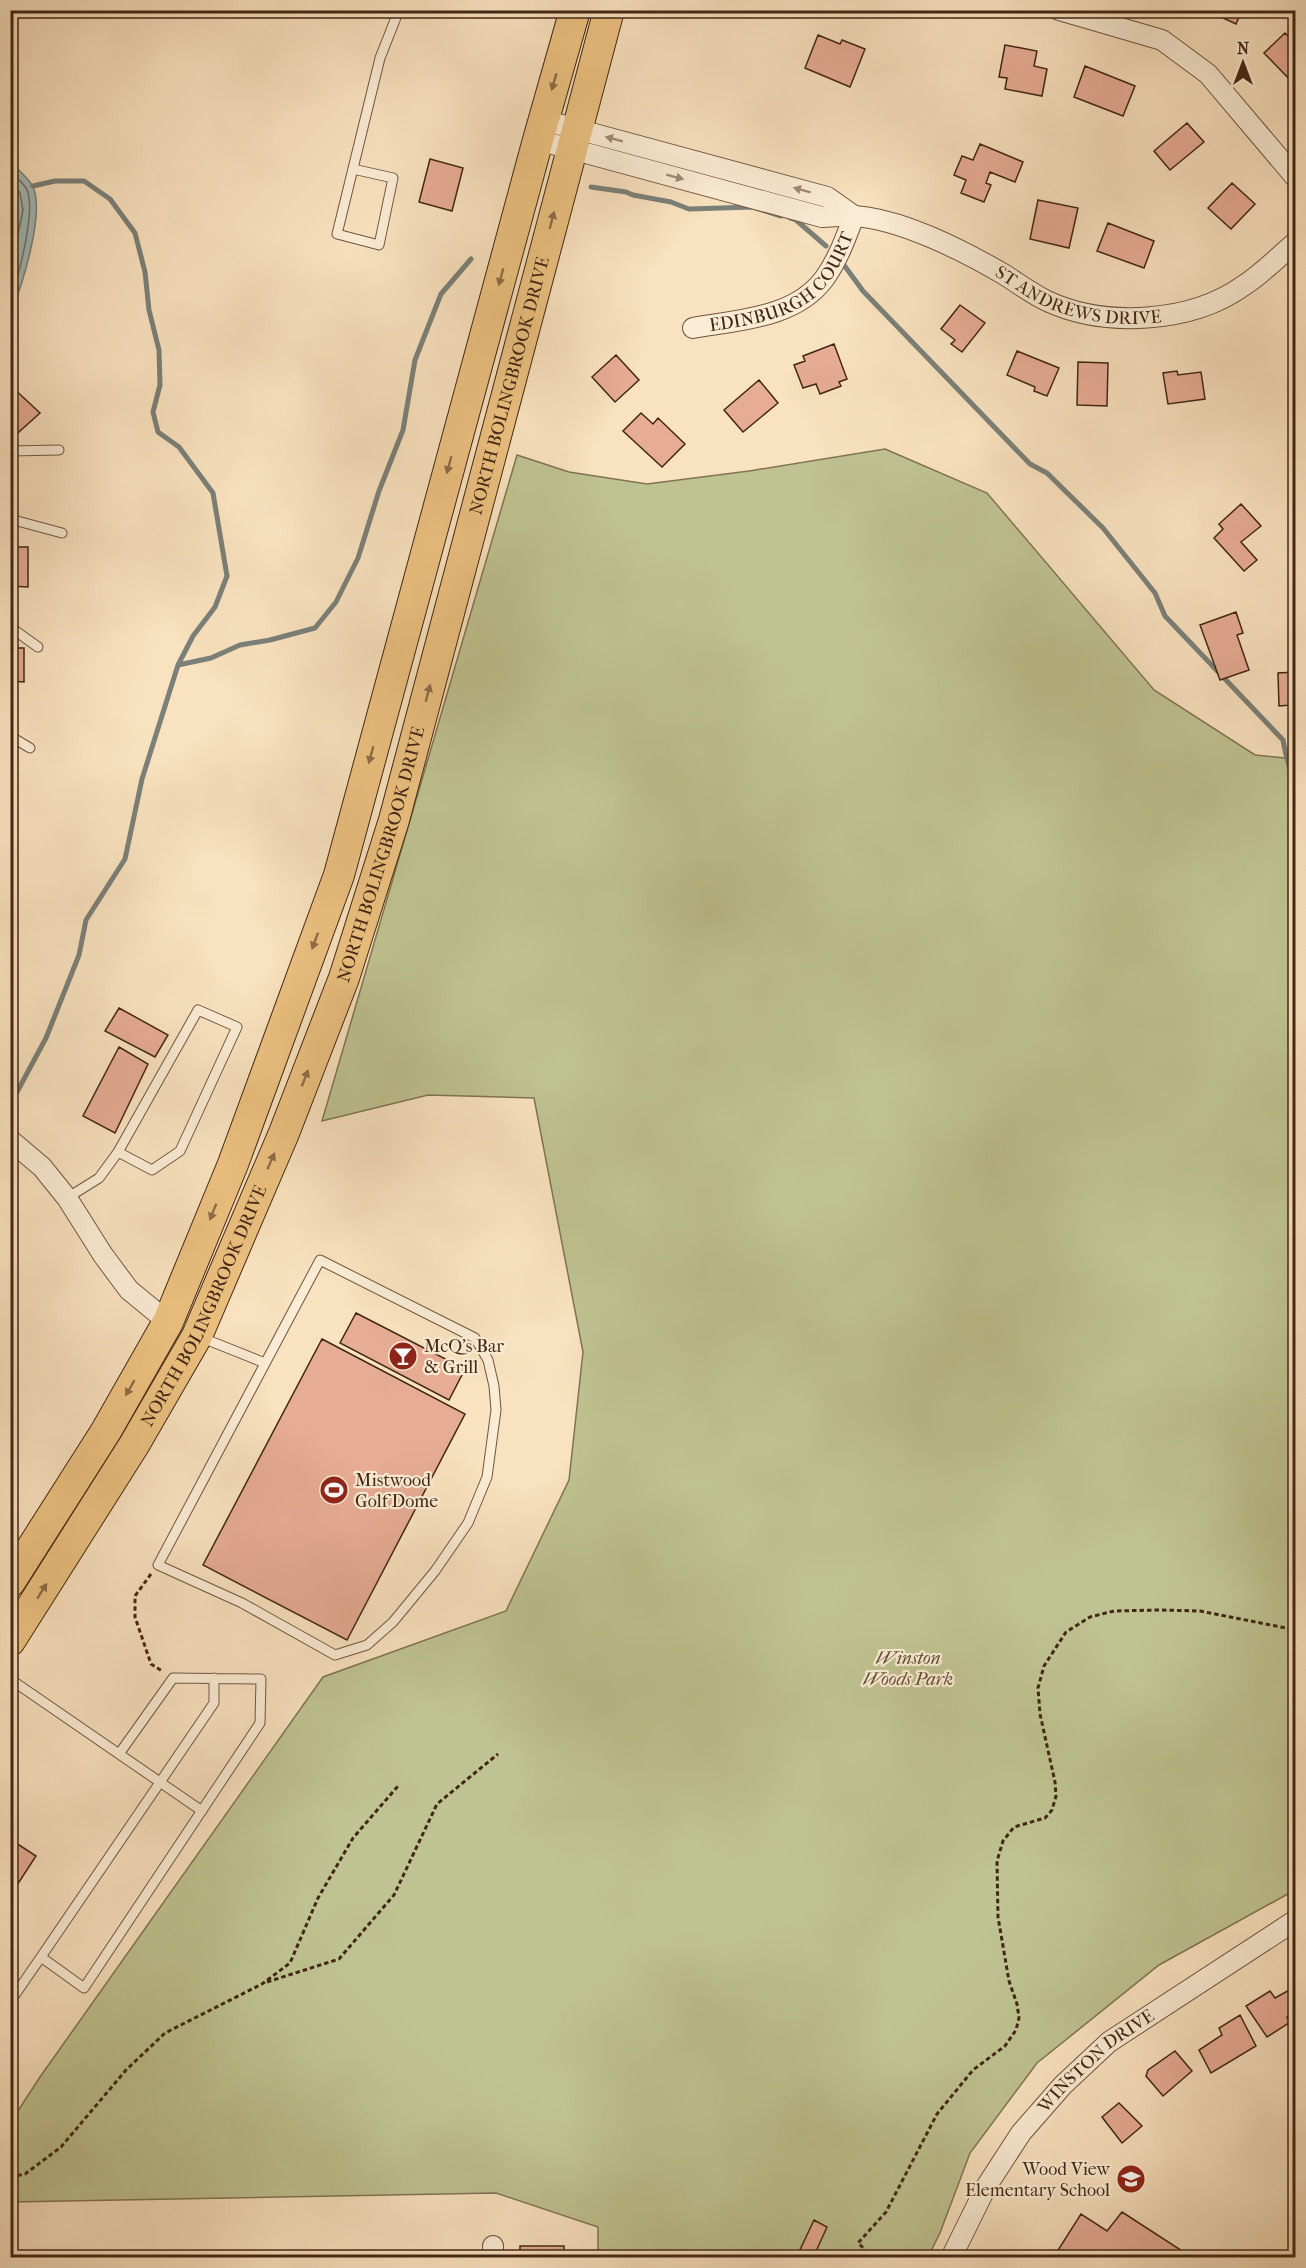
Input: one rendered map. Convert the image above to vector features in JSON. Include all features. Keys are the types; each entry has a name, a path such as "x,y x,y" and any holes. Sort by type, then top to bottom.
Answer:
{"main road":[{"name":"NORTH BOLINGBROOK DRIVE","path":"10,1582 106,1431 168,1322 233,1164 339,875 575,10"},
{"name":"NORTH BOLINGBROOK DRIVE","path":"10,1641 134,1445 197,1336 284,1133 339,989 394,820 609,10"}],"street":[{"path":"1059,10 1162,40 1208,74 1296,178"},
{"name":"ST ANDREWS DRIVE","path":"541,130 822,217 854,216 889,223 941,242 992,268 1046,301 1070,310 1118,318 1170,315 1221,299 1243,287 1296,242"},
{"name":"EDINBURGH COURT","path":"693,328 753,317 783,309 797,302 824,279 836,258 854,216"},
{"path":"11,1140 42,1167 67,1198 103,1255 129,1290 168,1322"},
{"name":"WINSTON DRIVE","path":"951,2258 986,2187 1021,2133 1063,2085 1108,2042 1296,1920"}],"lane":[{"path":"353,169 393,178 379,245 337,234 380,58 399,10"},
{"path":"10,451 59,450"},
{"path":"10,519 62,533"},
{"path":"10,627 38,647"},
{"path":"10,736 30,748"},
{"path":"67,1198 99,1178 118,1152 198,1010 237,1027 180,1151 152,1170 118,1152"},
{"path":"320,1260 475,1338 488,1360 494,1386 496,1410 487,1477 468,1523 435,1571 393,1622 367,1645 335,1655 242,1602 158,1565 320,1260"},
{"path":"197,1336 265,1363"},
{"path":"41,1957 84,1988 260,1723 261,1679 173,1678 120,1754"},
{"path":"10,2002 214,1703 214,1678"},
{"path":"10,1679 202,1811"}],"path":[{"path":"158,1565 135,1596 135,1617 151,1664 173,1678"},
{"path":"874,2258 858,2243 886,2212 937,2114 973,2070 1005,2046 1016,2030 1019,2018 1017,2004 1009,1981 998,1917 997,1861 1003,1841 1014,1827 1045,1818 1052,1810 1056,1796 1040,1714 1038,1688 1044,1666 1066,1632 1090,1617 1114,1611 1200,1611 1296,1630"},
{"path":"10,2177 25,2174 61,2147 126,2070 165,2033 262,1984 339,1959 394,1895 437,1804 498,1754"},
{"path":"262,1984 290,1963 318,1898 353,1838 398,1785"},
{"path":"1197,2251 1212,2258"}],"green space":[{"name":"Winston Woods Park","path":"885,449 987,493 1154,690 1255,755 1295,759 1295,1890 1159,1965 1037,2063 970,2153 940,2233 928,2257 598,2257 598,2227 496,2193 11,2202 10,2123 40,2077 323,1677 506,1611 569,1480 583,1352 534,1098 428,1095 322,1121 517,455 569,472 647,484 749,471"}],"water":[{"path":"11,164 33,187 36,214 31,249 11,312"}],"building":[{"path":"1206,10 1242,10 1236,24"},
{"path":"1285,33 1296,44 1295,85 1264,53"},
{"path":"818,35 840,44 842,40 865,49 850,87 805,68"},
{"path":"1005,45 1037,51 1034,66 1047,69 1042,96 1005,89 1007,78 999,77"},
{"path":"1085,66 1135,86 1123,116 1074,97"},
{"path":"1187,123 1204,142 1170,170 1154,151"},
{"path":"980,144 1023,162 1015,182 990,172 986,183 991,185 984,202 961,193 966,180 954,175 962,156 973,160"},
{"path":"430,159 463,168 452,211 419,202"},
{"path":"1232,183 1255,204 1231,229 1208,208"},
{"path":"1038,200 1078,208 1069,248 1030,239"},
{"path":"1108,223 1154,241 1144,268 1097,251"},
{"path":"960,305 985,323 962,352 951,344 955,340 941,329"},
{"path":"834,344 847,379 839,382 841,386 820,394 816,384 803,388 794,365 805,361 803,356"},
{"path":"1017,351 1059,368 1047,396 1034,391 1035,387 1007,375"},
{"path":"616,355 639,380 615,402 592,377"},
{"path":"1078,362 1108,363 1107,406 1077,405"},
{"path":"1177,371 1178,375 1201,372 1205,399 1168,404 1163,373"},
{"path":"759,380 778,403 743,432 724,410"},
{"path":"10,385 40,413 10,440"},
{"path":"641,413 653,424 658,418 685,444 662,467 623,431"},
{"path":"1241,504 1261,526 1241,542 1257,560 1244,571 1214,538 1223,529 1219,524"},
{"path":"10,547 28,547 28,587 10,586"},
{"path":"1236,612 1243,633 1237,635 1249,670 1220,680 1200,625"},
{"path":"10,648 24,648 24,682 10,681"},
{"path":"1296,672 1296,711 1291,711 1291,705 1279,706 1278,673"},
{"path":"119,1008 168,1035 155,1057 105,1031"},
{"path":"119,1047 148,1064 115,1133 83,1116"},
{"name":"McQ's Bar & Grill","path":"356,1313 465,1369 449,1400 340,1343"},
{"name":"Mistwood Golf Dome","path":"322,1339 465,1414 347,1640 203,1565"},
{"path":"10,1839 36,1856 10,1896"},
{"path":"1293,1988 1296,1991 1296,2011 1287,2017 1289,2023 1267,2037 1246,2006 1270,1991 1275,1998"},
{"path":"1240,2015 1256,2046 1211,2073 1199,2050 1222,2035 1219,2028"},
{"path":"1175,2051 1192,2071 1163,2096 1146,2076 1148,2070"},
{"path":"1119,2103 1142,2126 1122,2143 1102,2117"},
{"path":"1122,2212 1193,2258 1053,2258 1081,2214 1107,2231"},
{"path":"814,2220 827,2227 811,2258 799,2252"},
{"path":"520,2246 564,2246 564,2258 520,2258"}],"waterway":[{"path":"10,1105 46,1038 79,955 86,920 125,859 142,779 178,665 193,636 215,607 227,576 213,493 179,447 158,432 153,412 160,385 159,350 149,310 145,272 135,233 110,199 84,181 55,181 33,186"},
{"path":"591,187 671,202 689,209 753,207 781,216"},
{"path":"790,218 796,220 826,246"},
{"path":"178,665 211,658 240,645 315,628 336,602 358,558 379,491 403,430 415,360 441,294 471,259"},
{"path":"841,261 863,291 1030,464 1047,473 1103,528 1155,593 1165,616 1283,740 1296,795"}],"place":[{"name":"McQ's Bar & Grill","path":"403,1356"},
{"name":"Mistwood Golf Dome","path":"334,1490"},
{"name":"Wood View Elementary School","path":"1131,2179"}]}
